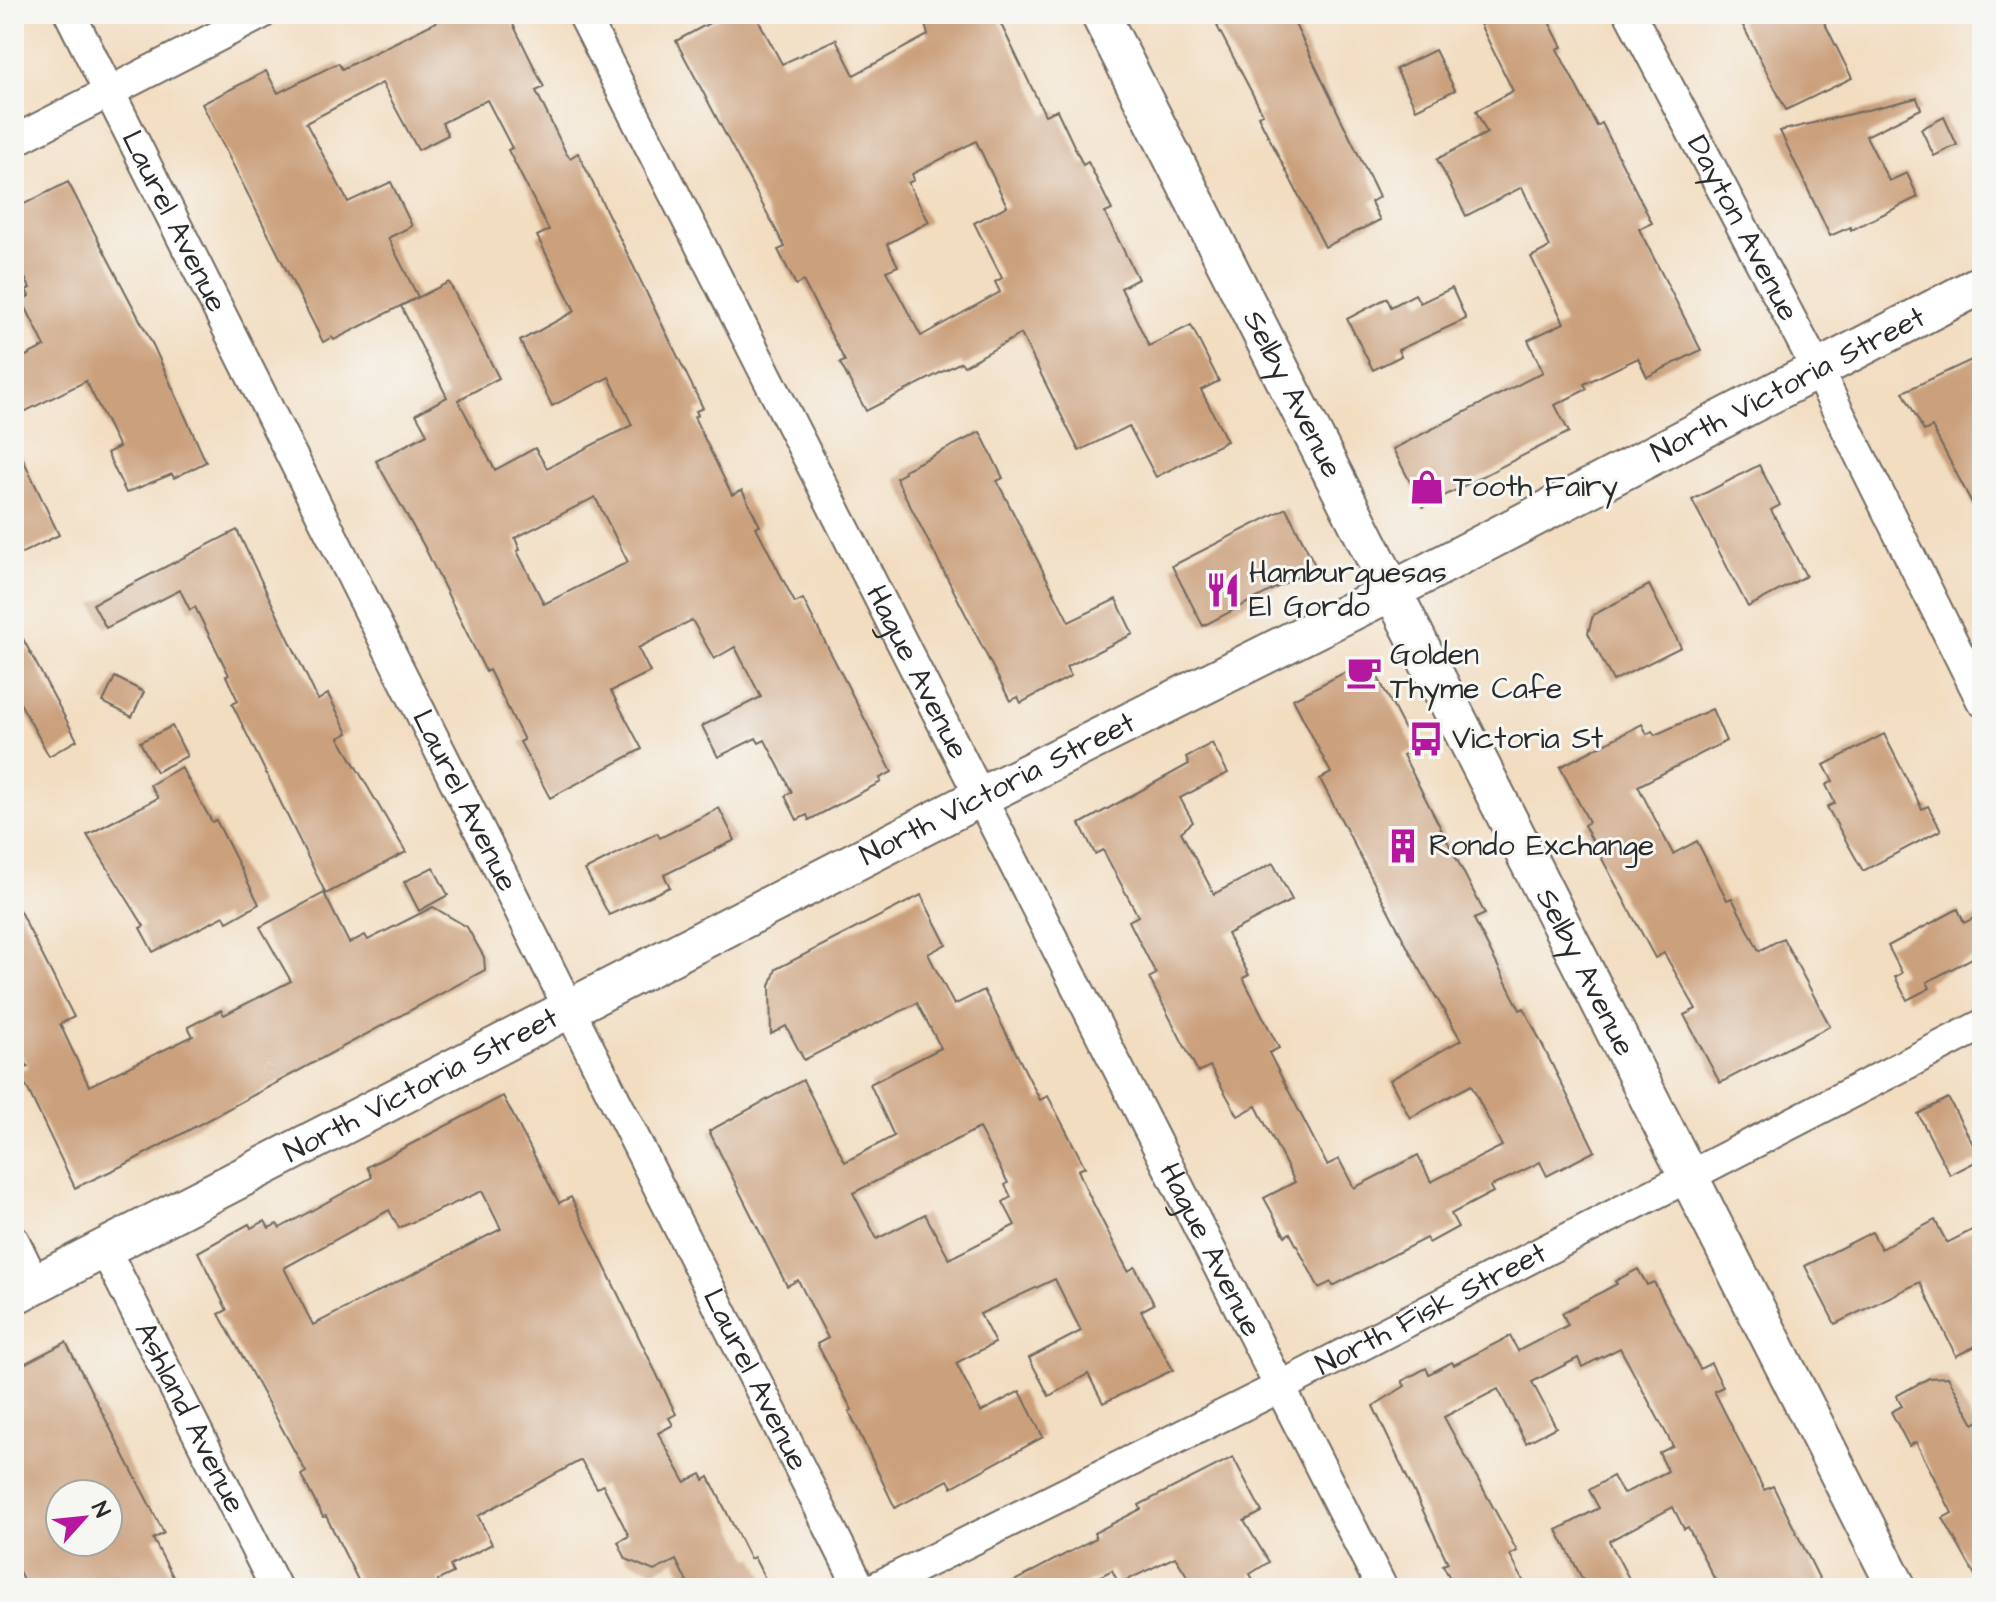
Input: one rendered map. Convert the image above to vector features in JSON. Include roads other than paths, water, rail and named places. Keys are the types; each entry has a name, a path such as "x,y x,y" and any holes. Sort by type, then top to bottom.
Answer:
{"street":[{"name":"Laurel Avenue","path":"70,14 860,1588"},
{"path":"14,141 261,14"},
{"name":"Hague Avenue","path":"583,14 1382,1588"},
{"name":"Selby Avenue","path":"1100,14 1897,1588"},
{"name":"Dayton Avenue","path":"1630,14 1817,369 1982,701"},
{"name":"North Victoria Street","path":"24,1290 982,796 1392,591 1982,284"},
{"name":"North Fisk Street","path":"875,1588 1280,1387 1982,1025"},
{"path":"14,1241 24,1290"},
{"name":"Ashland Avenue","path":"104,1248 276,1588"}],"place":[{"name":"Tooth Fairy","path":"1427,487"},
{"name":"Hamburguesas El Gordo","path":"1223,590"},
{"name":"Golden Thyme Cafe","path":"1364,672"},
{"name":"Victoria St","path":"1426,739"},
{"name":"Rondo Exchange","path":"1403,846"}]}
